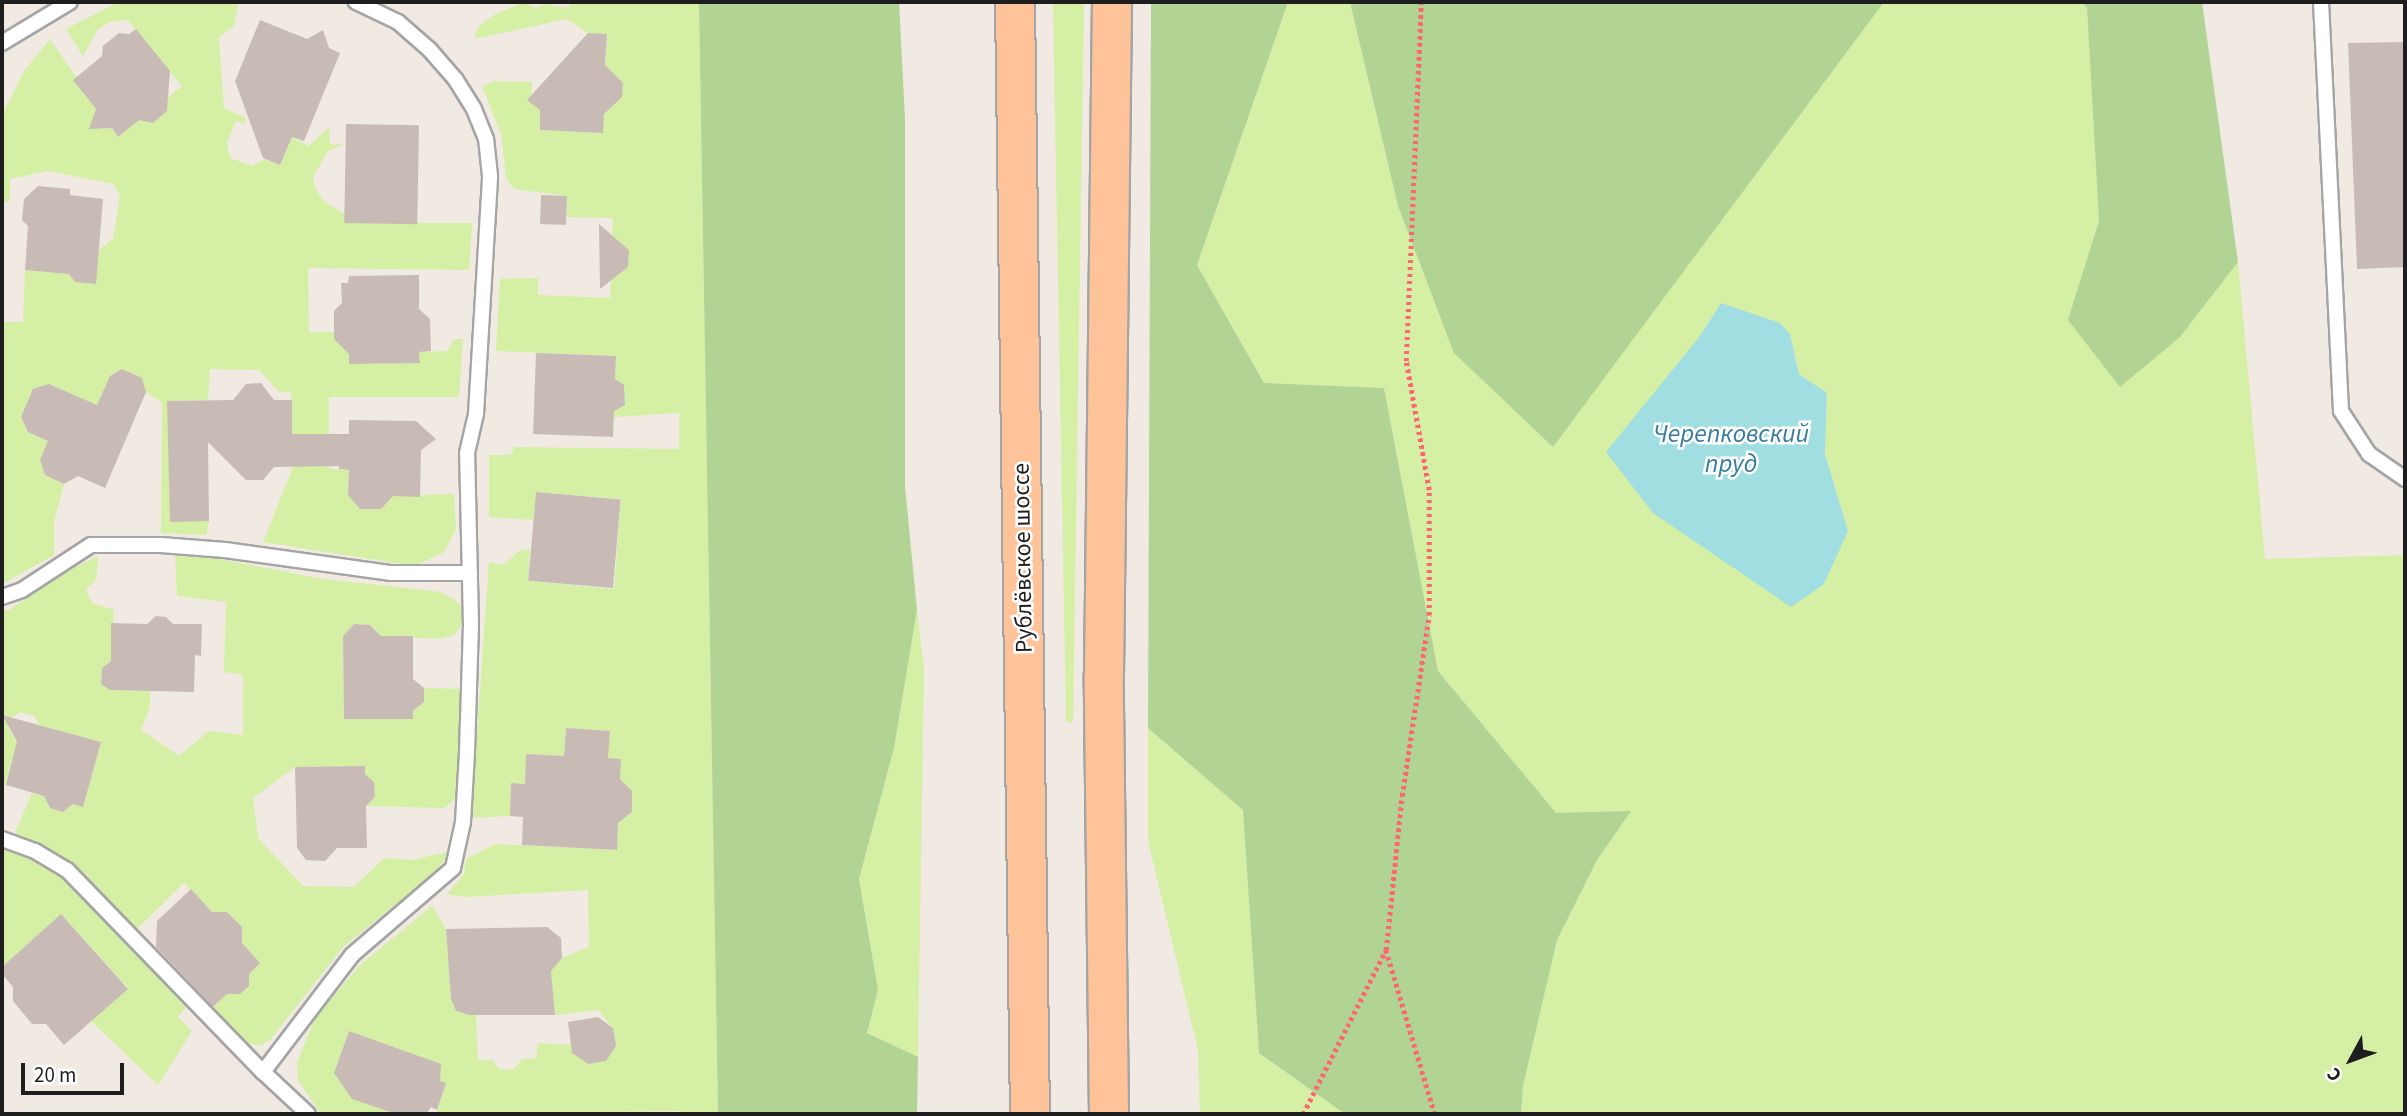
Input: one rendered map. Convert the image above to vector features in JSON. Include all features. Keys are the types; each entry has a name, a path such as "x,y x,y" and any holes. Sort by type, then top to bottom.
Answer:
{"main road":[{"name":"Рублёвское шоссе","path":"1014,2 1030,1114"},
{"path":"1109,1114 1104,675 1112,2"}],"lane":[{"path":"2,43 70,2"},
{"path":"262,1072 352,955 453,868 463,821 470,573 467,453 476,415 489,176 486,139 474,109 456,80 430,50 398,22 356,2"},
{"path":"2321,2 2342,411 2369,454 2405,479"},
{"path":"2,597 22,590 91,545 161,545 225,550 391,573 470,573"},
{"path":"2,839 35,851 68,870 262,1072 308,1114"}],"path":[{"path":"1303,1114 1386,950 1402,796 1429,615 1429,490 1406,361 1421,2"},
{"path":"1386,950 1435,1114"}],"green space":[{"path":"119,2 236,2 238,5 234,26 219,37 224,108 246,118 244,124 236,121 227,143 230,158 252,166 264,159 280,165 290,143 286,134 309,146 329,127 330,145 346,143 328,151 313,177 316,190 325,202 345,214 345,223 472,223 469,270 308,268 309,332 334,332 349,347 349,364 419,363 419,352 447,351 454,339 463,339 459,397 329,397 329,469 349,470 348,495 360,509 381,509 393,496 454,494 456,530 444,552 415,566 263,542 293,467 291,392 279,392 259,370 210,369 208,400 168,401 170,521 209,521 206,535 161,533 162,403 146,392 142,378 122,369 110,376 97,405 49,384 21,417 28,432 48,441 40,460 45,475 64,484 54,521 54,555 2,584 2,322 23,322 25,270 69,274 75,282 99,250 113,239 120,196 113,184 48,171 10,179 10,201 2,202 2,115 24,71 50,39 76,77 76,84 96,109 93,119 100,129 112,128 118,137 139,120 153,123 167,111 168,97 182,86 128,20 110,22 98,29 83,56 66,29"},
{"path":"524,2 536,8 546,4 568,8 572,2 699,2 718,1114 683,1114 681,1111 436,1114 446,1083 440,1081 441,1064 349,1031 335,1069 341,1083 352,1099 396,1114 321,1114 298,1080 297,1063 315,1018 360,965 432,906 446,929 451,999 456,1011 476,1015 478,1060 492,1060 499,1069 513,1070 522,1059 536,1058 538,1043 571,1045 572,1053 588,1064 606,1061 616,1046 613,1028 598,1010 555,1015 551,971 562,958 589,947 588,890 465,897 447,894 464,874 466,859 495,844 616,850 618,823 632,812 632,791 620,779 621,759 608,758 610,731 566,728 564,756 527,754 525,784 511,783 510,816 471,818 489,562 503,565 519,551 530,549 528,581 614,589 621,499 536,492 533,520 489,517 489,455 511,455 514,447 679,449 679,413 614,417 614,411 625,405 624,385 615,379 616,356 496,351 500,279 538,278 538,295 610,298 611,280 628,267 629,250 612,236 613,218 567,217 567,196 514,189 506,178 501,134 482,86 495,81 532,82 531,103 541,107 540,130 602,133 604,106 612,106 622,97 623,83 613,73 605,73 607,40 588,33 567,19 474,39 479,26 494,15"},
{"path":"699,2 899,2 905,118 905,486 917,610 894,748 859,879 878,990 867,1033 918,1057 917,1114 718,1114"},
{"path":"1053,2 1084,2 1073,722 1066,722"},
{"path":"1151,2 1288,2 1197,265 1264,383 1384,388 1438,671 1556,813 1631,811 1597,860 1557,940 1523,1086 1521,1114 1345,1114 1259,1053 1243,810 1148,728"},
{"path":"1288,2 1350,2 1398,206 1454,352 1553,446 1884,2 2082,2 2087,8 2099,221 2069,320 2180,337 2238,262 2265,559 2405,555 2405,1114 1521,1114 1523,1086 1557,940 1597,860 1630,811 1556,814 1438,671 1384,388 1264,383 1197,265","holes":["1721,303 1790,334 1799,374 1827,393 1825,454 1848,531 1700,336"]},
{"path":"1350,2 1884,2 1553,447 1454,353 1398,206"},
{"path":"2082,2 2202,2 2238,262 2180,337 2120,387 2068,320 2099,221 2087,8"},
{"path":"175,551 325,579 441,592 459,603 464,622 454,635 439,639 381,636 370,625 355,624 343,636 344,719 413,719 413,711 424,702 424,688 462,689 456,798 444,808 366,806 375,797 374,782 365,774 365,766 295,767 253,798 258,838 303,886 354,887 384,858 413,860 452,851 433,874 343,947 271,1039 261,1045 247,1044 237,1037 211,1010 227,994 240,994 249,986 249,974 260,963 242,943 242,927 227,912 212,912 184,883 135,931 71,866 15,833 32,793 44,796 50,808 63,812 73,804 83,806 101,742 39,725 34,716 20,712 12,717 8,728 17,741 2,797 2,609 9,610 62,574 98,556 96,580 86,589 92,603 114,610 111,661 102,668 101,683 110,690 150,691 150,707 141,730 179,756 209,731 243,735 243,675 224,672 226,602 177,596"},
{"path":"917,610 924,669 918,1057 867,1033 878,990 859,879 894,748"},
{"path":"1148,728 1243,809 1259,1053 1345,1114 1200,1114 1198,1050 1148,841"},
{"path":"2,848 21,851 64,878 125,938 187,1006 178,1017 192,1031 158,1085 91,1021 128,988 61,914 2,967"}],"water":[{"name":"Черепковский пруд","path":"1721,303 1780,323 1790,334 1799,374 1827,393 1825,454 1848,531 1824,584 1791,607 1653,513 1606,452 1700,336"}],"building":[{"path":"260,20 307,39 323,30 329,48 340,53 304,141 292,137 280,165 263,158 235,81"},
{"path":"136,29 170,71 167,111 153,123 139,120 118,137 112,128 89,129 96,109 73,80 102,56 103,46 119,33 129,34"},
{"path":"588,33 607,34 605,65 623,83 622,97 604,114 603,133 540,130 540,110 527,100"},
{"path":"2405,42 2405,267 2357,269 2348,43"},
{"path":"346,124 419,125 417,224 344,223"},
{"path":"38,186 70,189 70,195 103,199 96,284 75,282 69,274 25,270 28,226 22,220 24,199"},
{"path":"541,195 567,196 566,225 540,224"},
{"path":"599,224 629,250 628,267 600,289"},
{"path":"419,275 419,309 430,319 431,351 419,352 420,363 349,364 349,354 334,339 334,311 342,303 341,283 348,283 349,276"},
{"path":"536,353 616,356 615,379 624,385 625,405 614,411 613,437 533,434"},
{"path":"122,369 142,378 146,392 105,488 78,476 64,484 45,475 40,460 48,441 28,432 21,417 33,389 49,384 97,405 110,376"},
{"path":"261,383 274,400 292,400 292,434 349,434 349,420 416,421 436,439 421,450 420,497 393,496 381,509 360,509 348,495 349,470 339,469 339,466 274,467 263,480 246,480 208,442 209,521 170,522 167,401 233,400 246,384"},
{"path":"536,492 621,499 613,588 528,581"},
{"path":"156,616 166,617 173,624 202,624 201,656 195,655 194,692 110,690 101,684 102,668 111,661 111,623 147,624"},
{"path":"354,624 370,625 381,636 413,636 413,679 424,688 424,702 413,711 413,719 344,719 343,636"},
{"path":"2,715 101,742 83,807 73,804 63,812 50,808 44,796 6,785 17,741"},
{"path":"566,728 610,731 608,758 621,759 620,779 632,791 632,812 618,823 617,850 522,845 523,817 510,816 511,783 525,784 526,754 564,756"},
{"path":"365,766 365,774 374,782 375,797 366,806 367,848 337,848 325,861 306,860 297,848 295,767"},
{"path":"191,889 212,912 227,912 242,927 242,943 260,963 249,974 249,986 240,994 227,994 213,1007 156,947 157,921"},
{"path":"61,914 128,989 64,1045 46,1024 32,1024 13,1001 13,987 2,974 2,967"},
{"path":"547,927 561,938 562,958 551,971 555,1015 469,1015 456,1011 451,999 446,929"},
{"path":"598,1017 613,1028 616,1046 606,1061 588,1064 572,1053 568,1022"},
{"path":"349,1031 441,1064 440,1081 446,1083 437,1110 431,1107 426,1114 396,1114 352,1099 334,1073"}]}
